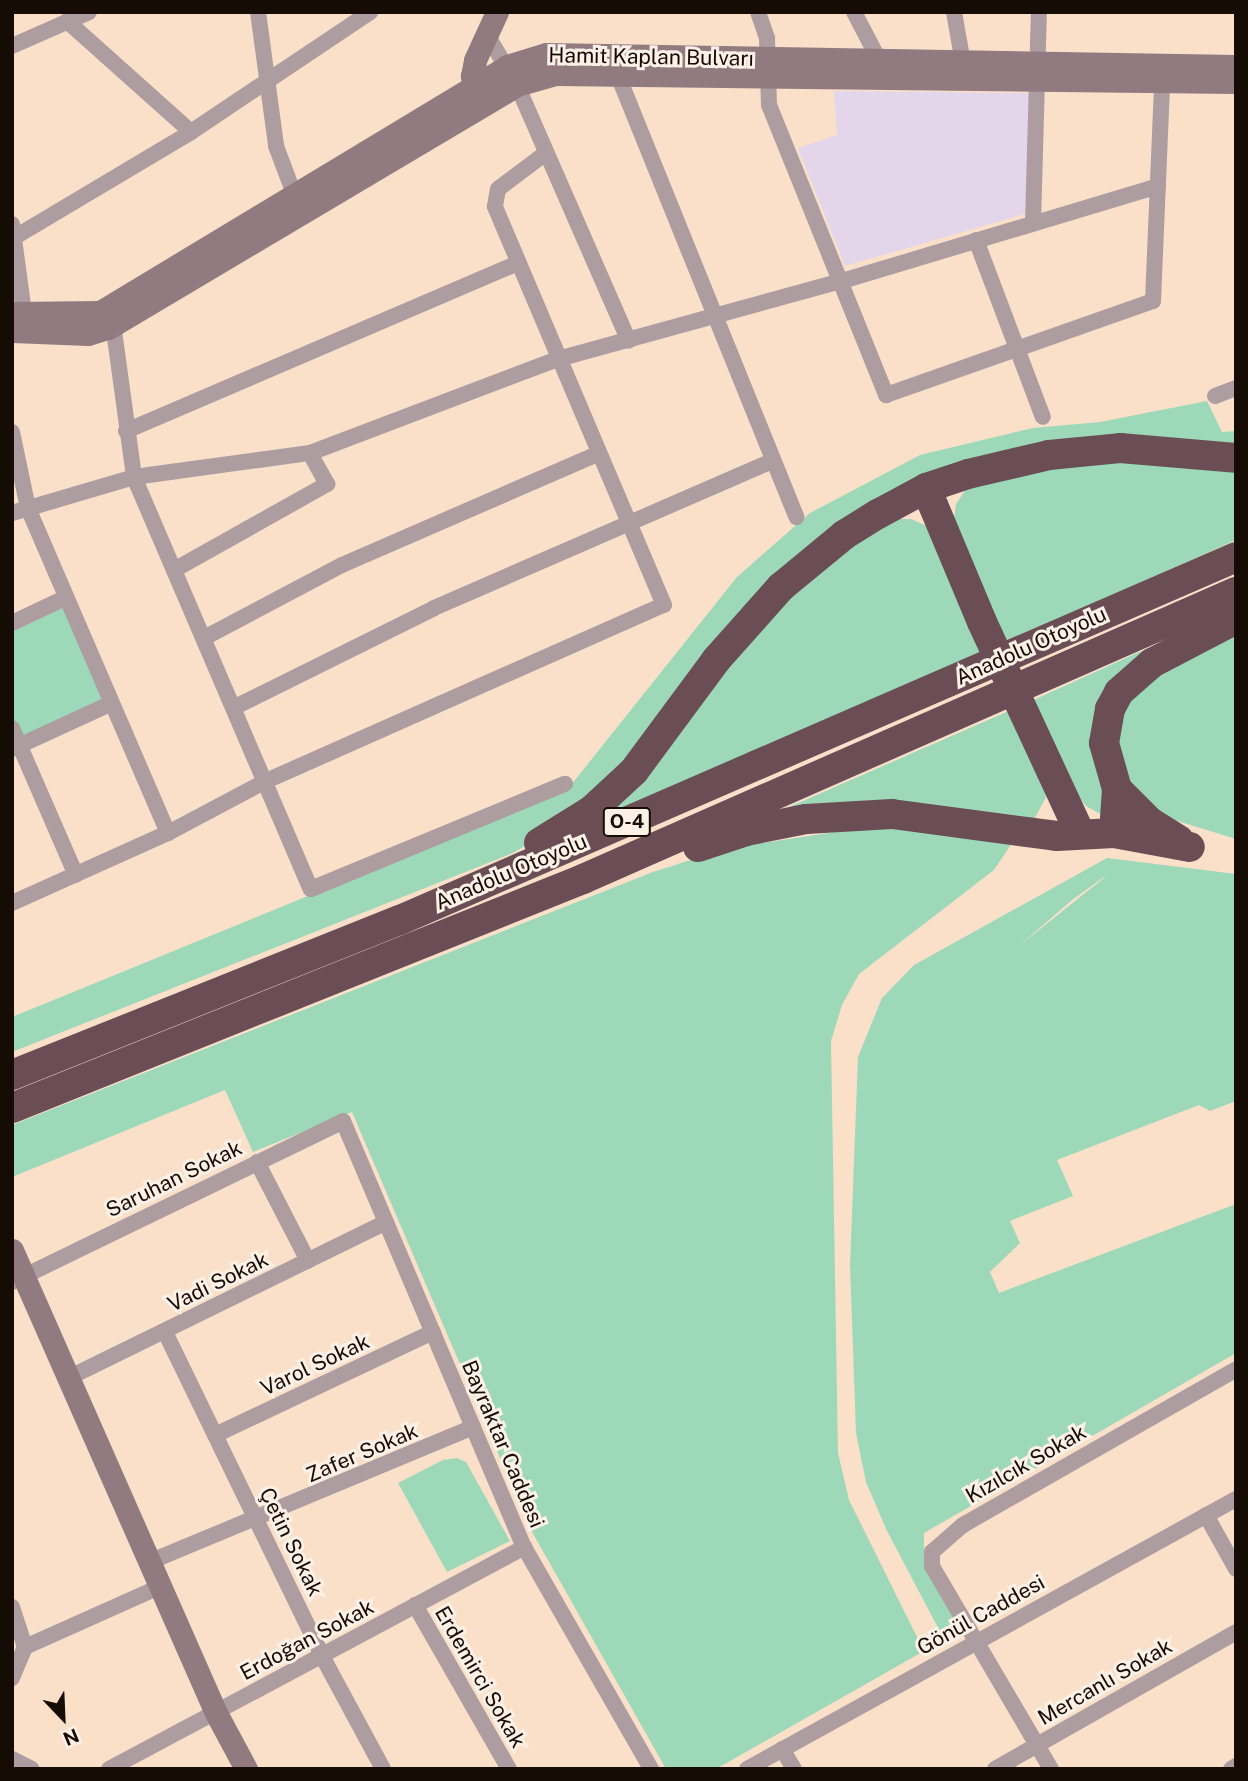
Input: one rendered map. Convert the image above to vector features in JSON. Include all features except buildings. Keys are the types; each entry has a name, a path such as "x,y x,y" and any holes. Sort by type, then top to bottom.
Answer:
{"highway":[{"path":"400,920 567,828 592,810 634,771 716,660 781,587 844,535 926,488 1006,464 1088,450 1236,458"},
{"path":"926,488 982,622 1080,833"},
{"name":"Anadolu Otoyolu","path":"12,1075 400,920 1236,557"},
{"name":"Anadolu Otoyolu","path":"12,1108 262,1010 583,879 1236,592"},
{"path":"1114,833 1117,789 1104,743 1110,709 1119,692 1152,663 1236,619"},
{"path":"1027,831 1046,818 1055,783"},
{"path":"262,1010 747,831 806,820 892,814 1057,836 1114,833 1190,847 1150,822 1117,789"}],"main road":[{"path":"478,95 475,60 497,12"},
{"name":"Hamit Kaplan Bulvarı","path":"16,319 112,316 512,75 563,53 766,69 1038,73 1236,66"},
{"name":"Hamit Kaplan Bulvarı","path":"512,75 766,69 880,62 963,62 1038,73 1161,83 1236,82"},
{"name":"Hamit Kaplan Bulvarı","path":"112,316 294,194 478,95"},
{"path":"12,1250 18,1279 68,1378 216,1713 246,1769"}],"street":[{"path":"12,46 89,12"},
{"path":"258,12 264,84 278,153 294,194"},
{"path":"758,12 767,38 769,105 886,395 1153,301 1161,83"},
{"path":"855,12 880,62"},
{"path":"954,12 963,62"},
{"path":"1033,223 1039,12"},
{"path":"16,319 14,230 191,132 365,14"},
{"path":"67,21 191,132"},
{"path":"486,33 512,75 629,341"},
{"path":"617,73 717,315 796,517"},
{"path":"12,903 168,832 266,781 664,605 558,359 495,196 506,181 546,153"},
{"path":"20,510 134,477 310,453 558,359 842,281 1158,186"},
{"path":"976,240 1044,417"},
{"path":"126,431 519,263"},
{"path":"112,316 134,477 311,889 565,784"},
{"path":"1215,396 1236,388"},
{"path":"12,432 20,510 65,598 168,832"},
{"path":"174,570 327,484 310,453"},
{"path":"204,638 342,565 599,453"},
{"path":"234,708 389,629 772,461"},
{"path":"12,624 65,598"},
{"path":"16,747 110,704"},
{"path":"12,728 16,747 76,875"},
{"name":"Saruhan Sokak","path":"18,1279 343,1121"},
{"name":"Bayraktar Caddesi","path":"343,1121 524,1547 651,1769"},
{"path":"257,1162 308,1261"},
{"name":"Vadi Sokak","path":"68,1378 386,1222"},
{"name":"Çetin Sokak","path":"165,1332 322,1656 383,1769"},
{"name":"Varol Sokak","path":"215,1435 433,1332"},
{"name":"Kızılcık Sokak","path":"1051,1769 932,1566 937,1544 975,1518 1236,1369"},
{"name":"Zafer Sokak","path":"149,1562 257,1520 473,1427"},
{"name":"Gönül Caddesi","path":"747,1769 1236,1499"},
{"path":"1206,1515 1236,1569"},
{"name":"Erdoğan Sokak","path":"109,1769 524,1547"},
{"path":"25,1647 159,1587"},
{"name":"Erdemirci Sokak","path":"415,1605 509,1769"},
{"path":"12,1607 25,1647 12,1678"},
{"name":"Mercanlı Sokak","path":"995,1769 1236,1632"},
{"path":"782,1749 794,1769"},
{"path":"12,1759 32,1769"}],"shaded area":[{"path":"834,91 1030,93 1025,214 845,266 798,148 837,135"}],"green space":[{"path":"1207,401 1222,432 1236,431 1236,450 1172,442 875,507 633,759 566,821 513,853 12,1052 12,1017 567,790 737,577 810,513 920,455 1033,428 1100,422"},
{"path":"1090,458 1236,467 1236,540 1003,644 954,519 956,504 966,489"},
{"path":"895,519 911,519 927,526 983,654 597,819 794,586"},
{"path":"65,598 110,704 20,745 12,728 12,624"},
{"path":"1212,619 1134,663 1104,816 1086,806 1069,785 1029,702"},
{"path":"1236,630 1236,839 1171,819 1132,791 1117,753 1124,707 1139,686"},
{"path":"1011,710 1046,797 1035,818 780,811"},
{"path":"876,826 1014,840 994,870 859,974 842,1005 831,1041 838,1453 849,1500 924,1651 716,1769 666,1769 531,1530 352,1112 253,1152 225,1090 12,1177 12,1125 653,872 728,848"},
{"path":"1107,858 1236,874 1236,1101 1210,1111 1199,1105 1057,1160 1073,1196 1010,1221 1020,1243 990,1272 999,1293 1236,1204 1236,1353 924,1533 924,1559 963,1631 945,1641 886,1529 866,1482 856,1433 850,1265 858,1057 882,998 914,965","holes":["1105,877 1019,946 1072,900"]},
{"path":"457,1458 466,1462 510,1541 447,1572 398,1483 443,1460"}]}
